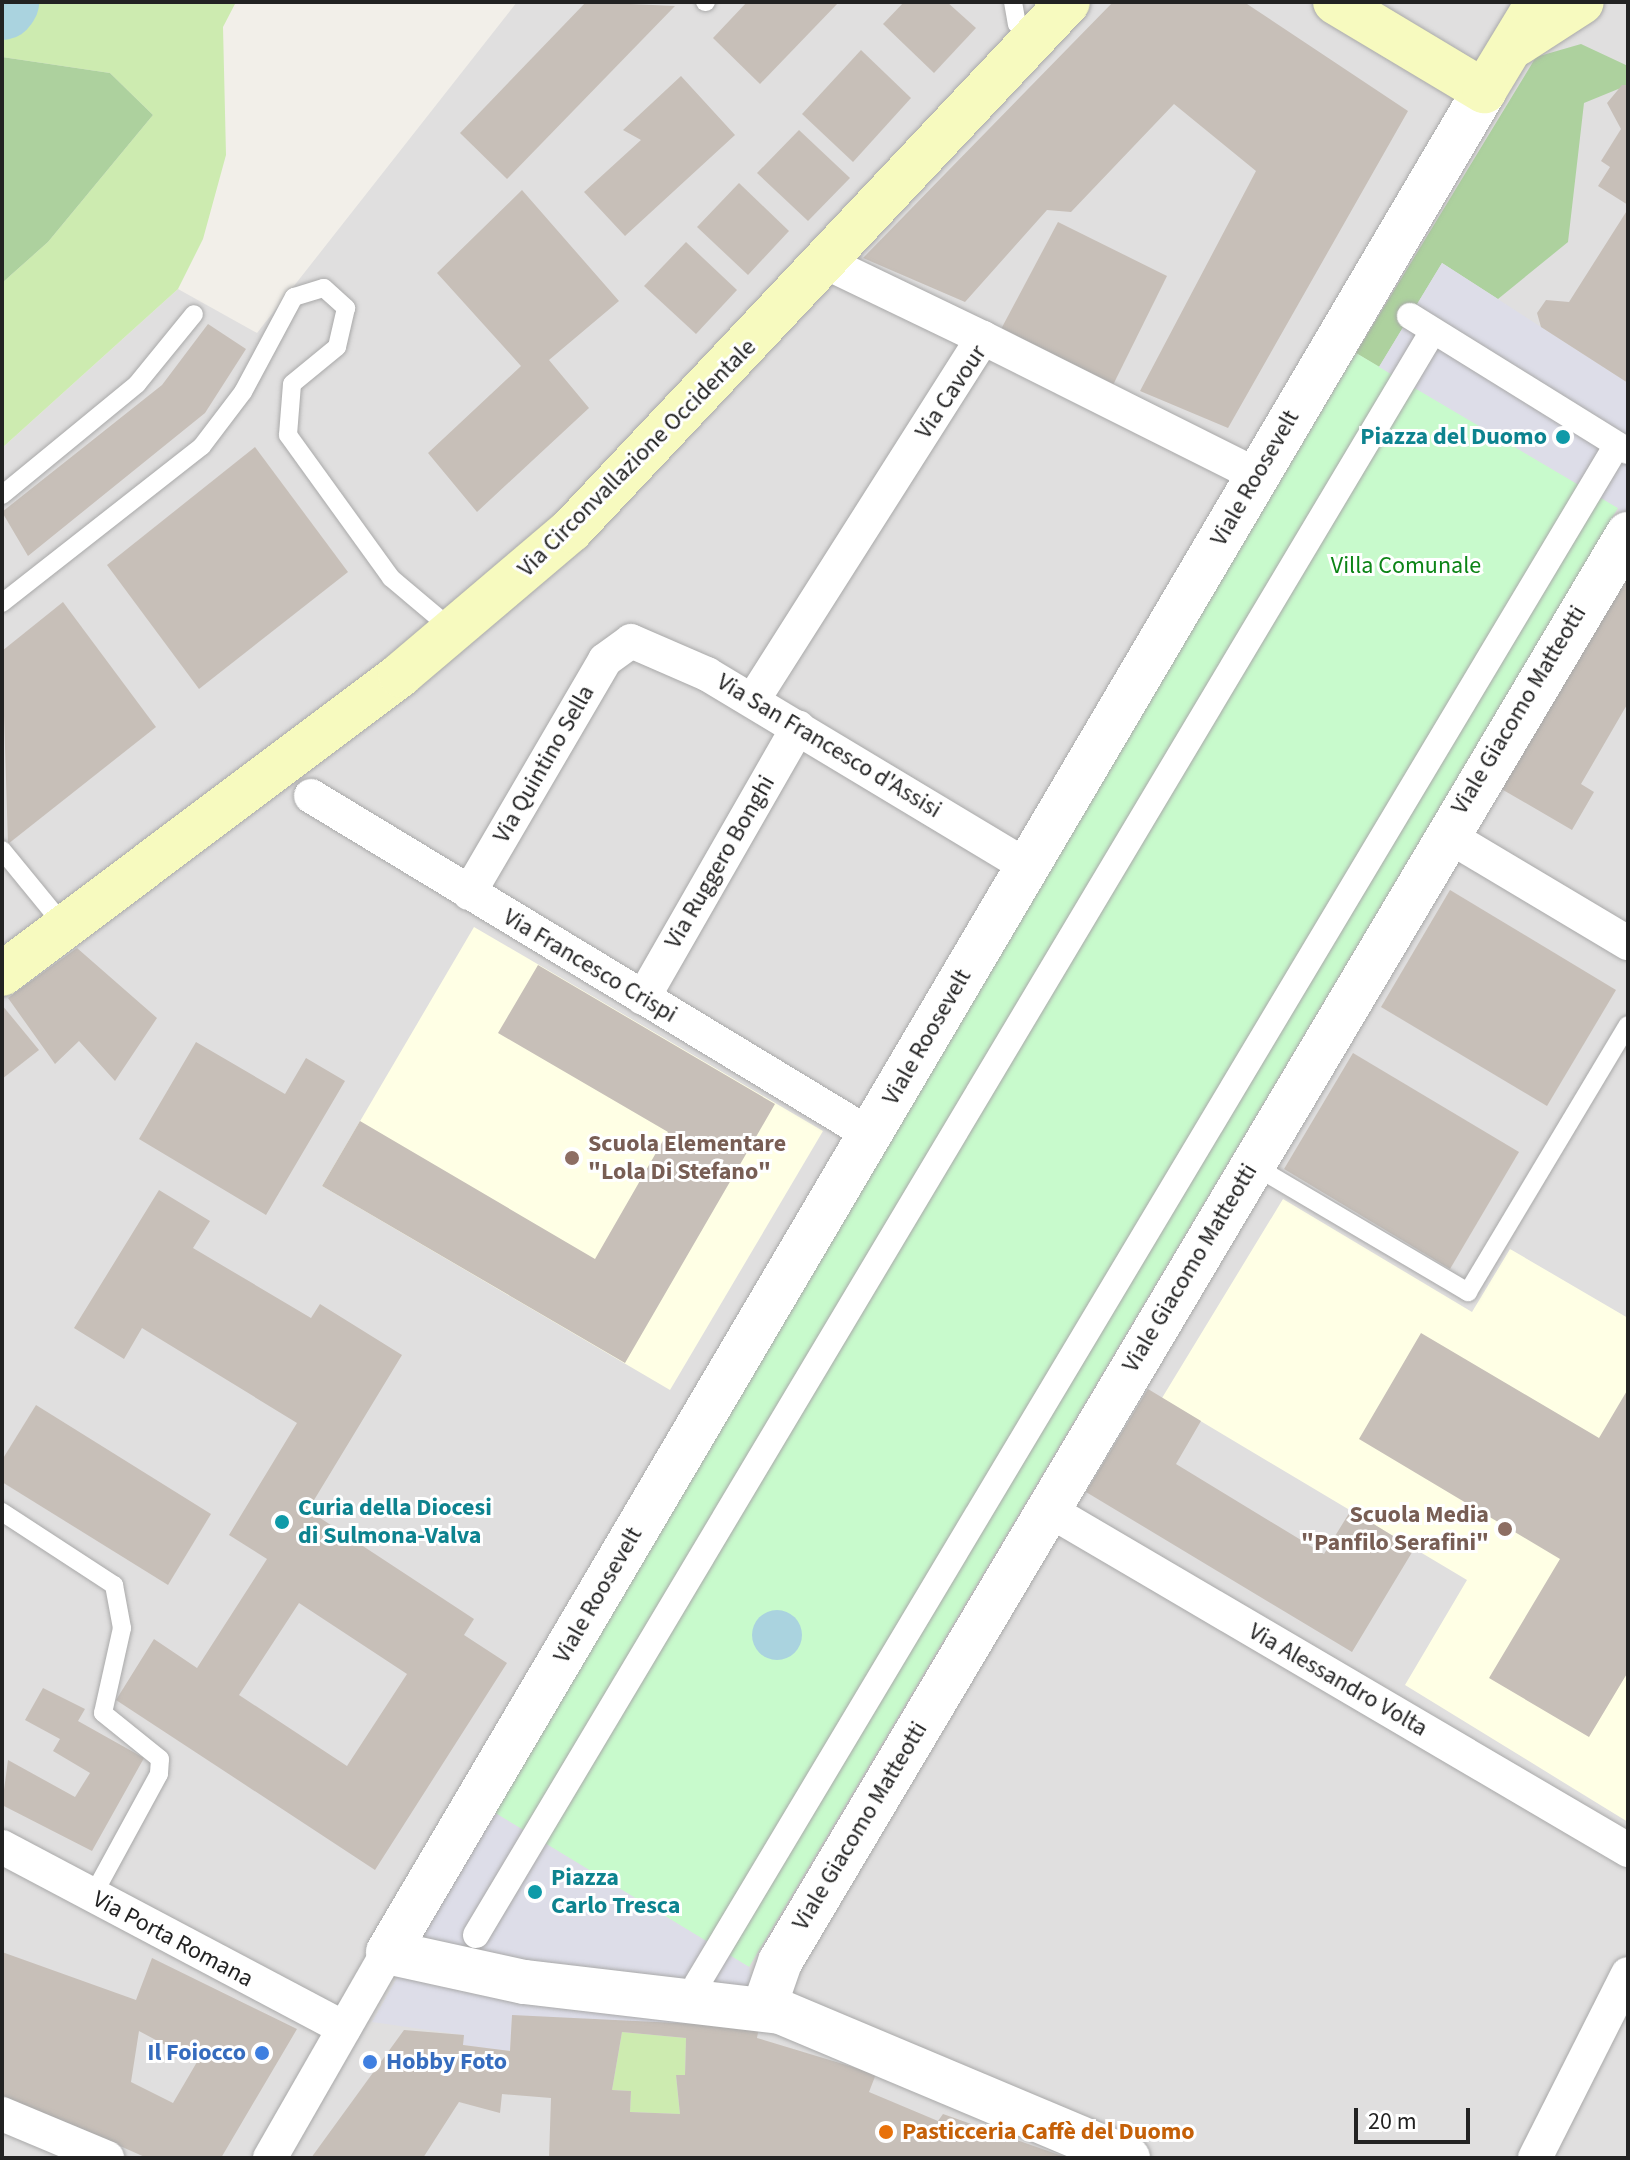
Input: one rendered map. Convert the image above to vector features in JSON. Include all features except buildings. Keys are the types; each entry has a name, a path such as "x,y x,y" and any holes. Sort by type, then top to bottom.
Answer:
{"main road":[{"name":"Via Circonvallazione Occidentale","path":"2,974 454,631 571,530 827,263 1068,2"},
{"path":"1335,2 1484,91"},
{"name":"Viale Roosevelt","path":"1484,91 1538,2"},
{"name":"Viale Roosevelt","path":"1512,48 1582,2"}],"street":[{"name":"Viale Roosevelt","path":"270,2158 388,1952 1484,91"},
{"path":"827,263 983,338"},
{"path":"697,1984 1622,448 1410,316"},
{"path":"476,1935 1433,331"},
{"name":"Via Cavour","path":"753,700 983,338 1257,475"},
{"name":"Viale Giacomo Matteotti","path":"764,2008 780,1962 1445,834 1628,534"},
{"name":"Via San Francesco d'Assisi","path":"625,642 667,653 753,700 1027,866"},
{"name":"Via Quintino Sella","path":"469,893 605,660 625,642"},
{"name":"Via Ruggero Bonghi","path":"643,998 798,727"},
{"name":"Via Francesco Crispi","path":"311,796 869,1134"},
{"path":"1445,834 1628,943"},
{"name":"Via Alessandro Volta","path":"1047,1509 1628,1850"},
{"name":"Via Porta Romana","path":"2,1847 344,2028"},
{"path":"388,1952 524,1982 764,2008 876,2048 1128,2158"},
{"path":"1535,2158 1628,1974"},
{"path":"2,2114 43,2146 107,2158"}],"lane":[{"path":"1013,2 1017,24 1035,41"},
{"path":"2,603 202,446 243,392 294,297 324,288 346,308 337,347 292,384 288,435 391,578 454,631"},
{"path":"2,495 137,384 194,314"},
{"path":"2,850 65,927"},
{"path":"1251,1164 1468,1292 1628,1025"},
{"path":"2,1512 114,1585 122,1628 103,1713 160,1759 159,1774 92,1897"}],"shaded area":[{"path":"517,2 1628,2 1628,2158 2,2158 2,448 178,289 257,333"},
{"name":"Piazza del Duomo","path":"1442,263 1628,383 1628,534 1618,508 1379,367"},
{"name":"Scuola Elementare \"Lola Di Stefano\"","path":"474,927 823,1131 670,1390 322,1186"},
{"name":"Scuola Media \"Panfilo Serafini\"","path":"1283,1199 1472,1312 1510,1249 1628,1318 1628,1822 1405,1685 1467,1580 1162,1398"},
{"name":"Piazza Carlo Tresca","path":"492,1811 749,1967 759,2027 512,2016 510,2051 463,2045 463,2035 372,2022"}],"green space":[{"path":"7,2 236,2 223,27 226,155 203,239 178,289 2,448 2,283 48,242 153,115 110,73 2,57"},
{"path":"1581,44 1628,66 1628,85 1584,103 1568,242 1498,299 1442,263 1379,367 1356,353 1536,57"},
{"path":"2,57 110,73 153,115 48,242 2,283"},
{"name":"Villa Comunale","path":"1356,353 1618,508 749,1967 492,1811"},
{"path":"622,2032 686,2038 685,2075 676,2075 680,2114 630,2112 631,2091 612,2090"}],"water":[{"path":"777,1610 795,1617 802,1635 795,1653 777,1660 759,1653 752,1635 759,1617"}],"place":[{"name":"Piazza del Duomo","path":"1563,437"},
{"name":"Scuola Elementare \"Lola Di Stefano\"","path":"572,1158"},
{"name":"Curia della Diocesi di Sulmona-Valva","path":"282,1522"},
{"name":"Scuola Media \"Panfilo Serafini\"","path":"1505,1529"},
{"name":"Piazza Carlo Tresca","path":"535,1892"},
{"name":"Il Foiocco","path":"262,2053"},
{"name":"Hobby Foto","path":"370,2062"},
{"name":"Pasticceria Caffè del Duomo","path":"886,2132"}]}
